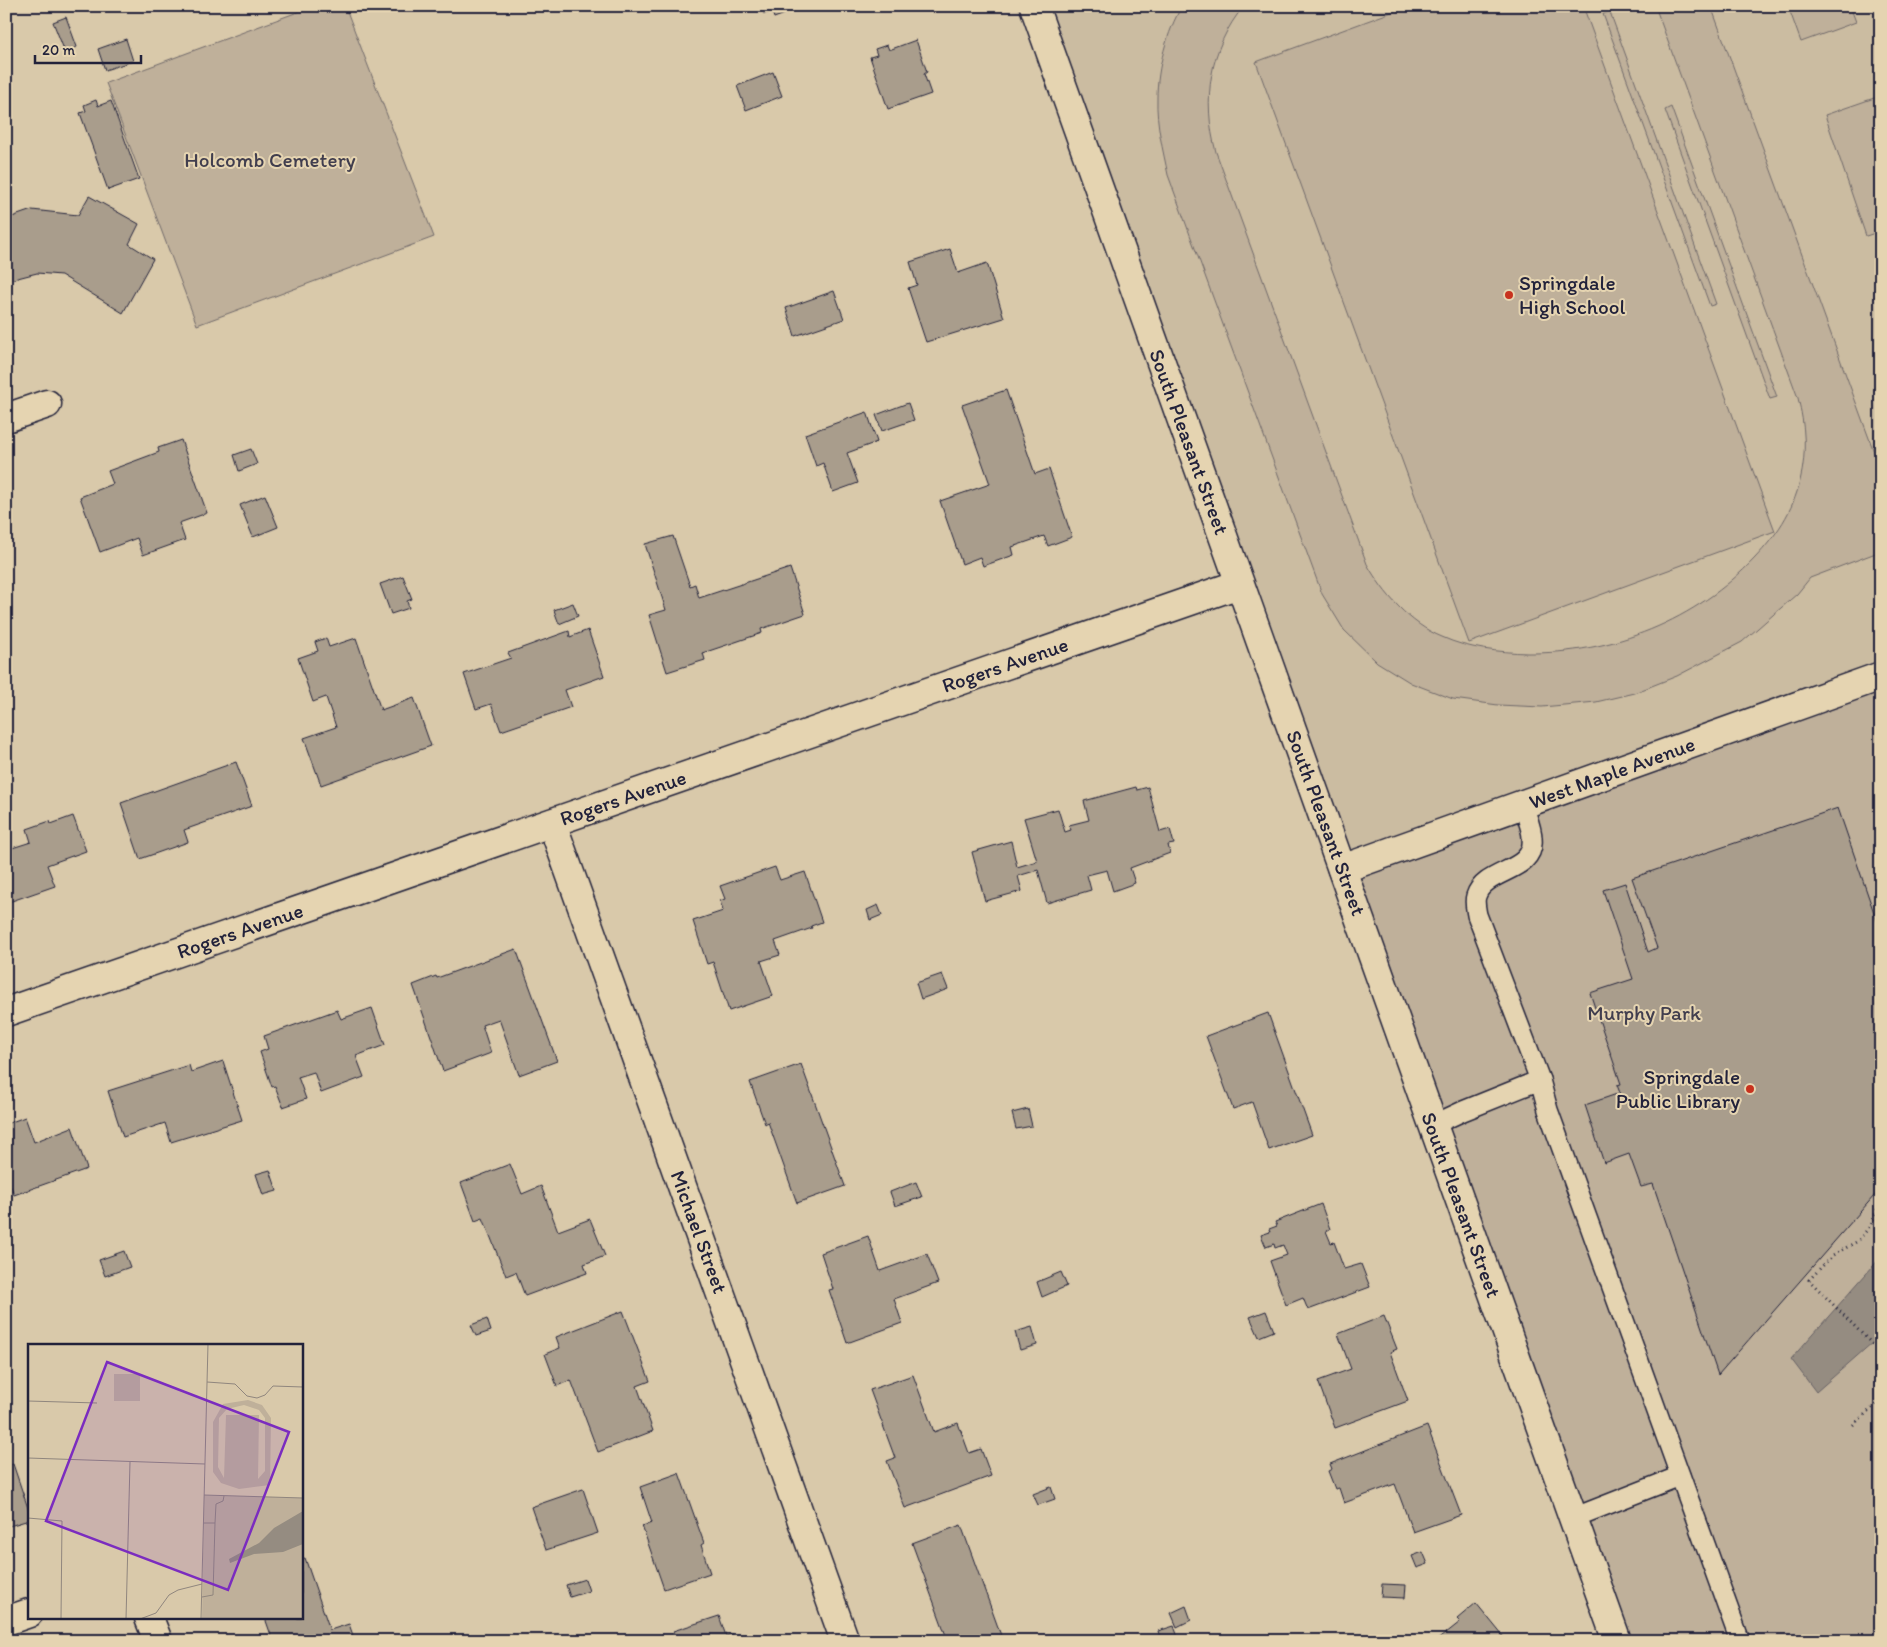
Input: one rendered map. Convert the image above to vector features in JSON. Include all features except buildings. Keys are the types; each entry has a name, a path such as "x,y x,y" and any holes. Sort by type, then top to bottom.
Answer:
{"street":[{"name":"South Pleasant Street","path":"1034,6 1617,1641"},
{"path":"6,418 46,404"},
{"name":"Rogers Avenue","path":"6,1012 1239,584"},
{"name":"West Maple Avenue","path":"1342,869 1881,676"},
{"name":"Michael Street","path":"552,823 845,1641"},
{"path":"6,1621 28,1613"},
{"path":"150,1620 158,1641"}],"lane":[{"path":"1523,805 1533,839 1530,854 1519,865 1487,881 1476,895 1477,915 1540,1080 1548,1110 1740,1641"},
{"path":"1433,1125 1540,1080"},
{"path":"1573,1518 1680,1476"}],"path":[{"path":"1881,1200 1871,1225 1858,1241 1833,1255 1809,1280 1881,1353"},
{"path":"1853,1425 1881,1400"}],"shaded area":[{"name":"Springdale High School","path":"1034,6 1881,6 1881,676 1342,869"},
{"path":"1881,1257 1881,1335 1816,1392 1791,1359"}],"green space":[{"name":"Holcomb Cemetery","path":"314,6 345,6 434,237 197,325 106,83"},
{"path":"1182,6 1244,6 1232,22 1223,39 1212,75 1209,94 1212,133 1216,152 1367,564 1390,597 1419,624 1452,641 1506,652 1559,652 1621,640 1651,630 1679,616 1706,600 1732,580 1770,541 1783,523 1793,503 1800,481 1804,449 1804,429 1798,398 1655,6 1711,6 1881,471 1881,551 1810,578 1797,594 1742,642 1677,676 1634,693 1596,702 1542,707 1498,705 1453,699 1411,683 1377,662 1344,630 1322,594 1168,175 1159,127 1157,87 1167,38"},
{"path":"1408,6 1583,6 1775,531 1469,643 1256,62"},
{"path":"1788,6 1850,6 1856,22 1801,42"},
{"path":"1610,12 1716,304 1710,306 1603,14"},
{"path":"1880,96 1881,231 1866,236 1825,115"},
{"path":"1671,107 1777,397 1770,399 1665,110"},
{"name":"Murphy Park","path":"1881,676 1881,1641 1617,1641 1342,869"}],"place":[{"name":"Springdale High School","path":"1509,295"},
{"name":"Springdale Public Library","path":"1750,1089"}]}
